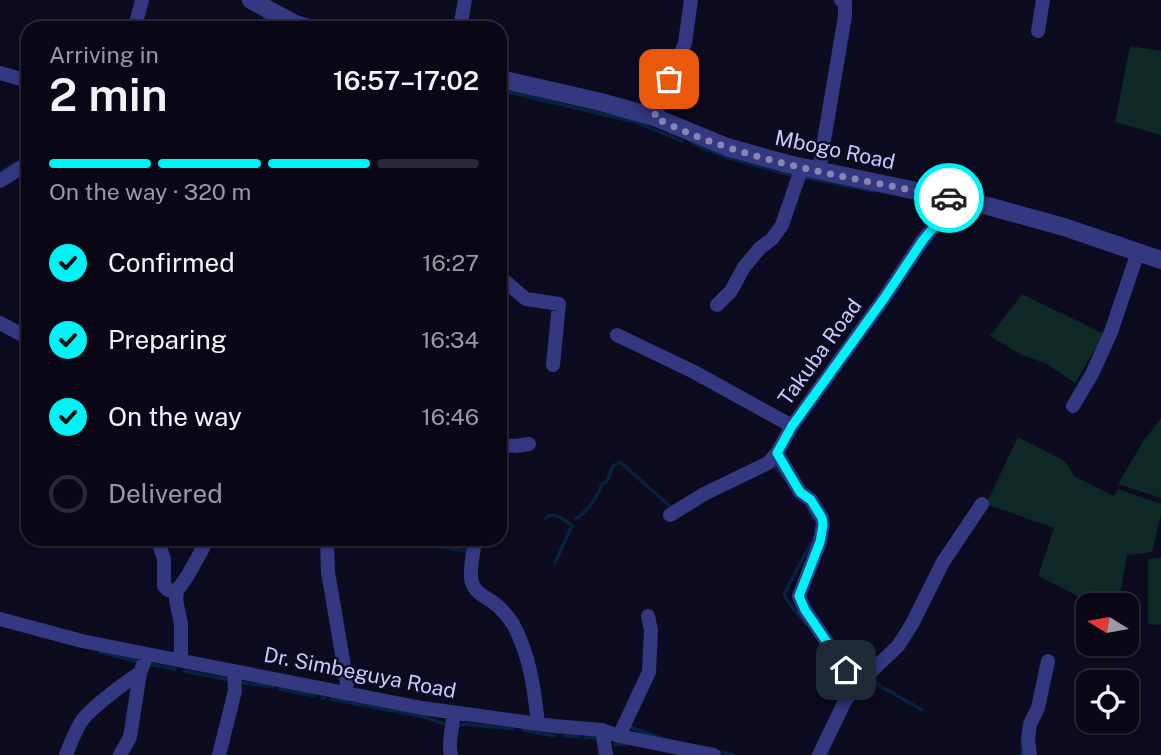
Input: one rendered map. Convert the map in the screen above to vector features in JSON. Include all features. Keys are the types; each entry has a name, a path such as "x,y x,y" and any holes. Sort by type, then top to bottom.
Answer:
{"street":[{"path":"137,21 142,0"},
{"path":"251,0 288,21"},
{"path":"461,21 465,0"},
{"path":"654,117 685,43 691,0"},
{"path":"717,305 731,291 744,267 782,225 811,169 845,16 845,2 841,0"},
{"path":"1038,31 1043,0"},
{"path":"0,73 21,79"},
{"name":"Mbogo Road","path":"507,81 654,117 727,147 779,162 988,206 1064,227 1161,260"},
{"path":"0,181 21,168"},
{"name":"Takuba Road","path":"777,453 792,426 923,240 957,199"},
{"path":"1073,406 1092,374 1111,332 1138,252"},
{"path":"507,283 526,299 559,304 553,365"},
{"path":"0,323 21,334"},
{"path":"617,335 694,372 792,426"},
{"path":"507,445 529,444"},
{"path":"670,515 712,490 768,463 777,453 800,492 811,500 822,518 820,542 799,596 809,617 856,686"},
{"path":"819,755 845,701 856,686 898,646 943,562 982,505"},
{"path":"159,546 164,559 164,586 168,590 177,591"},
{"path":"181,660 177,591 204,546"},
{"path":"327,546 328,572 347,684 345,693"},
{"path":"474,546 471,573 473,587 507,615 521,641 532,679 538,723"},
{"path":"619,736 649,672 651,630 648,616"},
{"name":"Dr. Simbeguya Road","path":"0,620 82,641 345,693 453,713 602,730 619,736 714,755"},
{"path":"120,755 130,737 140,673 147,654"},
{"path":"1030,755 1030,724 1038,708 1048,661"},
{"path":"219,755 235,691 234,671"},
{"path":"66,755 72,737 84,719 125,681 140,673"},
{"path":"452,755 449,740 453,713"},
{"path":"602,730 606,755"}],"green space":[{"path":"1130,46 1161,51 1161,135 1115,122"},
{"path":"1022,294 1104,334 1075,383 1047,364 1020,354 990,336"},
{"path":"1161,418 1161,498 1118,484 1144,440"},
{"path":"1018,437 1065,461 1074,476 1114,496 1118,489 1161,504 1161,515 1152,552 1127,555 1121,589 1115,593 1076,595 1038,576 1054,528 986,504"},
{"path":"1161,558 1161,625 1148,624 1148,559"}],"waterway":[{"path":"264,17 270,21"},
{"path":"507,92 635,122 682,141"},
{"path":"693,144 732,159 794,176"},
{"path":"0,173 16,163"},
{"path":"802,177 873,191"},
{"path":"576,519 592,503 602,484 607,481 613,466 620,462 672,508"},
{"path":"773,464 785,480"},
{"path":"809,510 814,519"},
{"path":"545,519 550,515 558,516 572,525 555,563"},
{"path":"806,624 784,594 816,534 816,526"},
{"path":"438,546 465,551"},
{"path":"100,652 136,661"},
{"path":"847,660 862,673"},
{"path":"149,664 175,669"},
{"path":"184,671 230,680"},
{"path":"842,694 843,678"},
{"path":"870,680 922,710"},
{"path":"239,682 273,687"},
{"path":"280,689 315,696"},
{"path":"331,699 424,717 447,725"},
{"path":"458,726 464,724 514,729"},
{"path":"629,727 661,738"},
{"path":"524,730 555,736"},
{"path":"564,736 579,737"},
{"path":"585,738 600,740"},
{"path":"1022,741 1022,755"},
{"path":"614,744 626,744"},
{"path":"722,752 733,755"}],"way so far":[{"path":"669,79 654,117 672,125 760,157 949,198"}],"route":[{"path":"846,670 805,610 799,596 820,542 822,518 811,500 800,492 777,453 792,426 923,240 957,199 949,198"}]}
